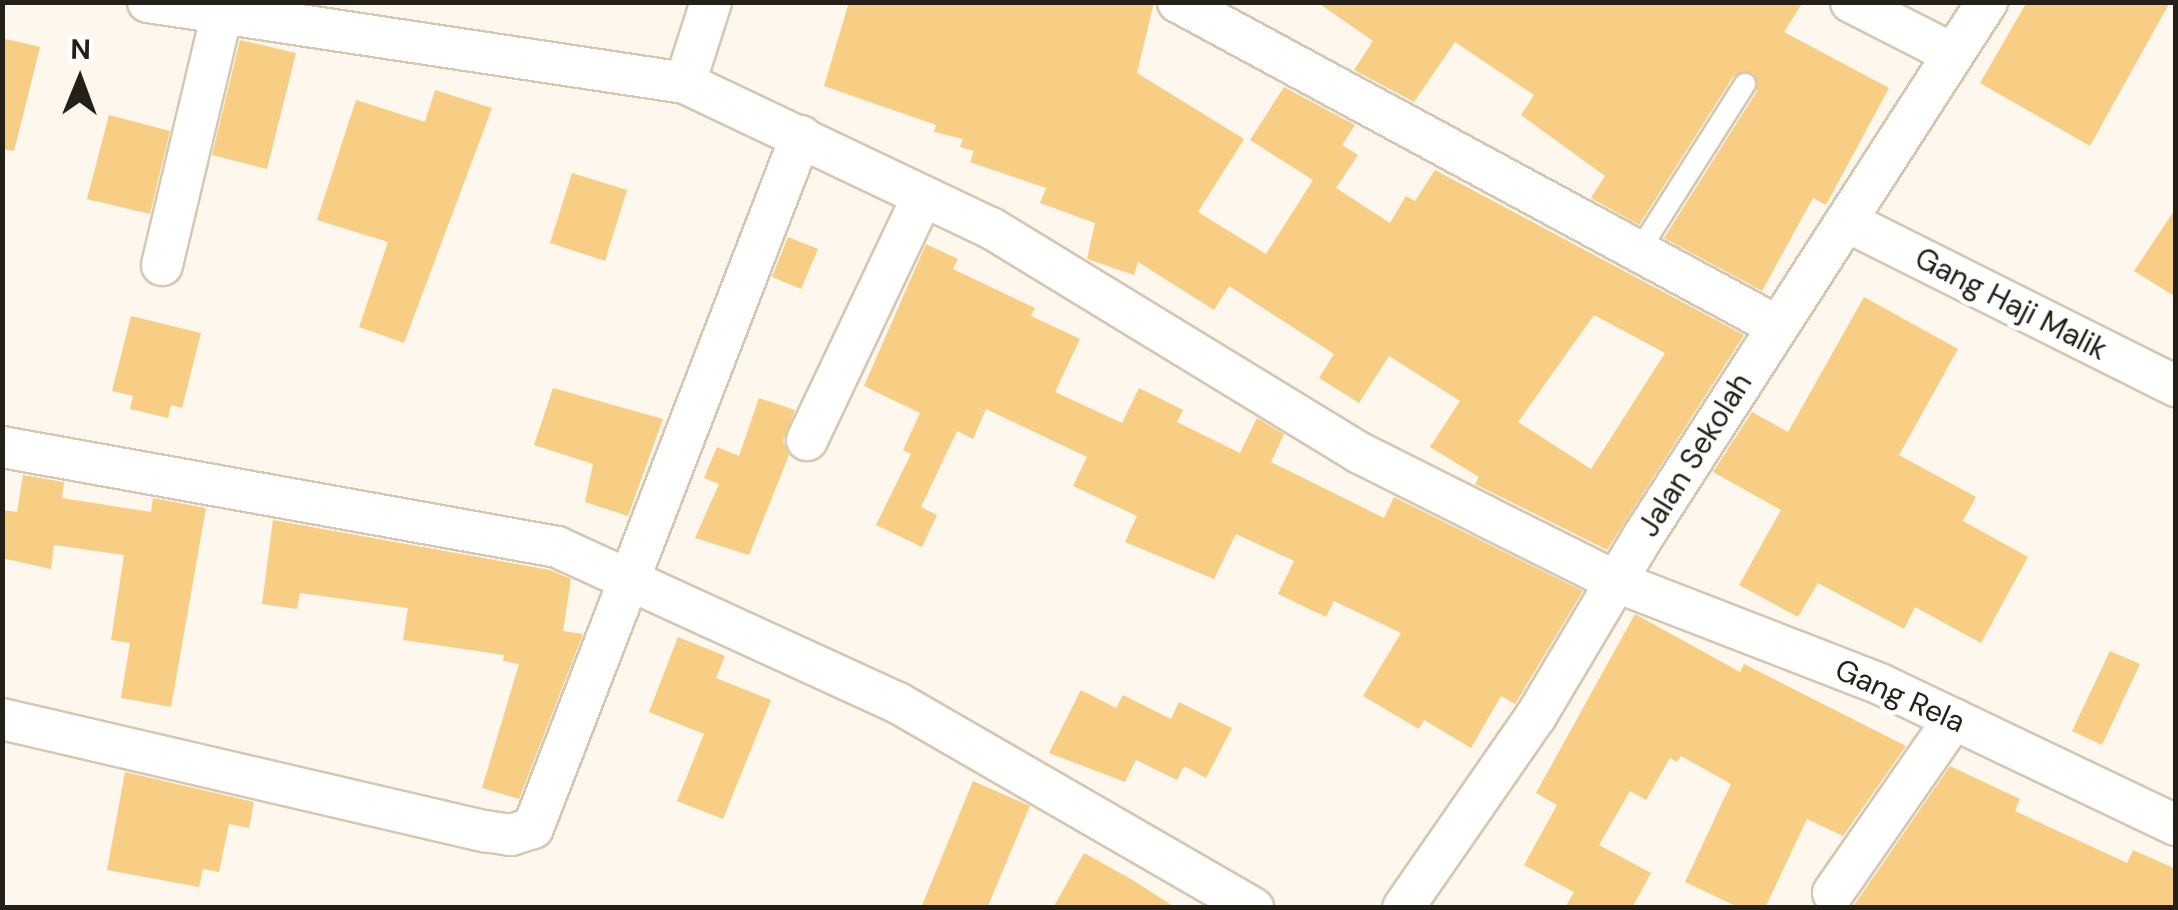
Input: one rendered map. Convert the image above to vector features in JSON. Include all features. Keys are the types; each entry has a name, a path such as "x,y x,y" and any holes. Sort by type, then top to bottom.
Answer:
{"street":[{"name":"Gang Rela","path":"148,2 685,83 990,228 1360,453 1618,582 1954,719 2176,825"},
{"path":"685,83 710,2"},
{"path":"1178,2 1778,326"},
{"path":"1851,2 1953,54"},
{"name":"Jalan Sekolah","path":"1414,904 1987,2"},
{"path":"162,265 222,13"},
{"path":"2,719 521,834 540,820 626,576 801,136"},
{"path":"806,440 924,196"},
{"name":"Gang Haji Malik","path":"1846,221 2176,386"},
{"path":"2,447 557,547 898,703 1253,908"},
{"path":"1833,893 1954,719"}],"lane":[{"path":"1639,251 1745,84"}],"building":[{"path":"849,2 1154,2 1137,73 1244,139 1198,212 1266,254 1313,180 1250,140 1284,87 1355,125 1342,145 1358,155 1336,188 1390,223 1406,196 1415,201 1435,170 1744,335 1607,550 1475,484 1479,477 1430,447 1460,401 1389,356 1359,403 1319,378 1334,354 1229,286 1214,310 1138,262 1134,275 1087,259 1095,223 1040,203 1046,188 970,162 974,151 960,147 963,139 934,132 936,125 824,86","holes":["1594,315 1665,353 1591,469 1518,422"]},
{"path":"1317,2 1803,2 1784,32 1889,88 1826,205 1813,198 1762,291 1664,238 1757,91 1753,73 1733,77 1639,225 1591,198 1605,176 1521,115 1534,95 1455,42 1414,102 1354,70 1373,41"},
{"path":"2027,2 2170,2 2090,146 1980,83"},
{"path":"2,38 40,47 14,151 2,149"},
{"path":"240,40 296,53 267,169 212,155"},
{"path":"435,90 492,108 404,343 359,327 388,242 317,220 356,100 425,122"},
{"path":"109,115 170,131 150,214 87,199"},
{"path":"572,173 627,190 605,261 550,243"},
{"path":"2176,208 2176,297 2134,271"},
{"path":"788,237 818,249 801,289 772,277"},
{"path":"926,244 958,259 953,269 1035,308 1031,316 1080,339 1055,392 1122,423 1139,388 1183,410 1177,422 1240,453 1257,418 1284,434 1271,462 1384,518 1394,497 1583,591 1515,704 1501,696 1471,748 1424,720 1419,729 1363,696 1401,633 1334,601 1326,617 1278,594 1294,561 1236,534 1214,579 1125,542 1137,516 1073,486 1087,457 986,409 973,439 957,431 921,507 937,515 922,547 876,525 911,454 903,450 920,413 864,386"},
{"path":"1864,297 1958,349 1899,455 1976,497 1963,521 2028,557 1981,643 1915,607 1904,629 1818,583 1798,617 1739,585 1781,510 1713,472 1752,412 1788,432"},
{"path":"131,316 201,333 182,408 171,405 168,418 130,409 133,396 112,391"},
{"path":"553,388 663,419 628,516 585,502 593,464 534,445"},
{"path":"759,398 795,410 783,441 789,455 749,555 695,538 719,484 704,478 717,447 739,456"},
{"path":"23,475 64,482 62,498 151,512 153,498 206,508 171,707 121,698 130,643 111,640 124,555 54,545 51,569 2,558 2,510 17,512"},
{"path":"273,520 550,570 571,579 563,631 583,634 519,799 482,788 519,664 503,661 504,655 403,640 408,608 300,593 297,609 262,604"},
{"path":"1635,614 1740,672 1744,664 1906,746 1843,836 1807,819 1765,908 1740,908 1685,882 1731,784 1681,756 1677,762 1670,758 1646,800 1630,791 1599,845 1651,873 1632,908 1565,908 1574,892 1524,865 1557,805 1536,793"},
{"path":"678,637 725,656 716,678 771,700 723,819 677,801 704,734 649,712"},
{"path":"2110,651 2140,664 2102,745 2072,731"},
{"path":"1081,690 1116,708 1123,695 1171,719 1179,702 1232,728 1206,778 1184,766 1177,780 1136,760 1125,782 1049,753"},
{"path":"1950,766 2020,799 2015,811 2127,863 2133,850 2176,869 2176,908 1852,908"},
{"path":"125,772 254,802 249,828 229,824 219,872 203,869 199,887 107,870"},
{"path":"973,781 1030,806 987,908 921,908"},
{"path":"1084,853 1131,879 1176,908 1053,908"}]}
